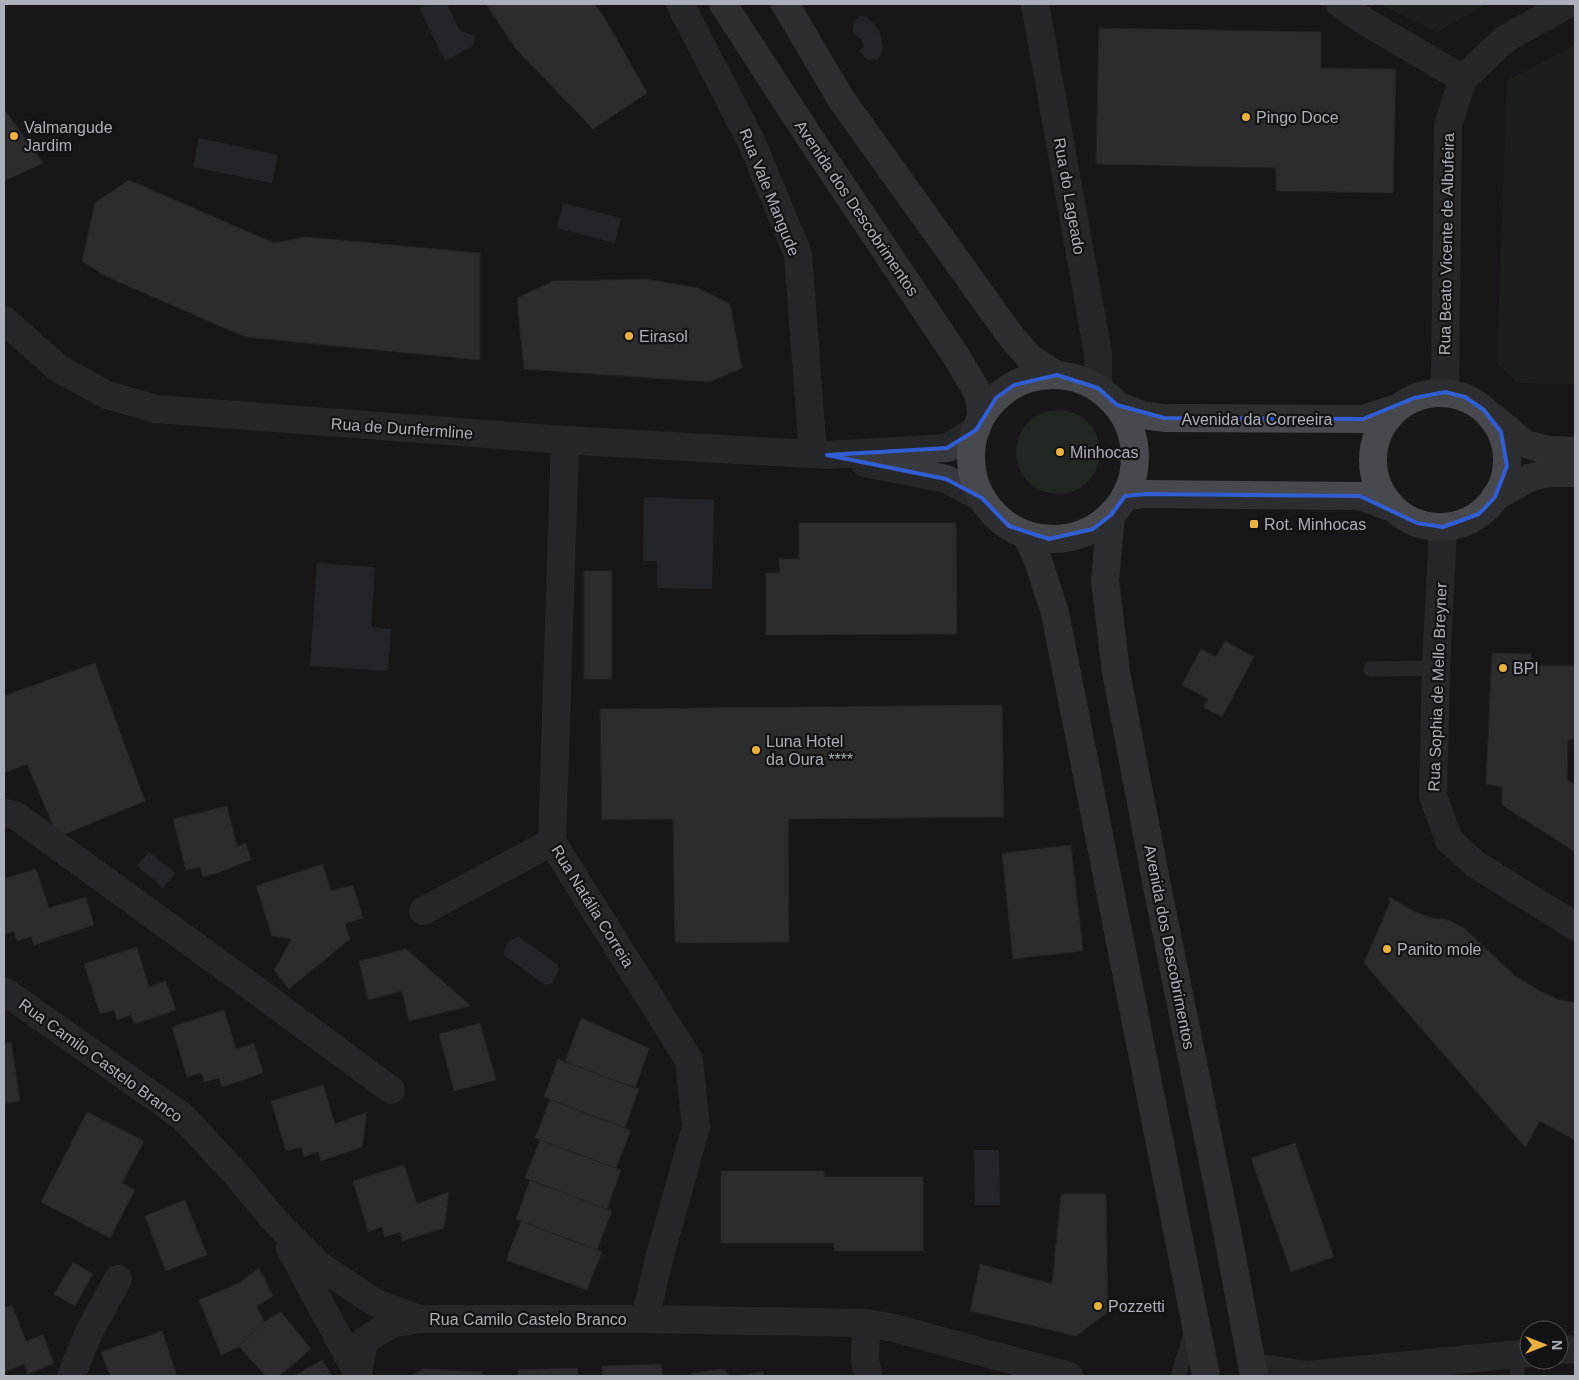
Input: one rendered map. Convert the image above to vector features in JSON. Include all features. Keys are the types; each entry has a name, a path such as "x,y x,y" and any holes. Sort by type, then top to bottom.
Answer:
{"main road":[{"name":"Avenida dos Descobrimentos","path":"724,4 810,138 956,356 978,393 979,423"},
{"path":"785,4 841,99 1010,335 1030,358 1057,375"},
{"path":"1118,506 1133,474 1135,449 1129,426 1107,397 1078,379 1057,375 1035,377 1014,385 996,398 979,423 971,453 973,477 982,498 994,514 1009,526 1026,535 1049,540 1071,537 1093,529 1118,506 1147,494 1360,496 1393,508 1417,523 1443,527 1459,524 1474,517 1495,497 1529,478 1548,473 1575,473"},
{"path":"1393,508 1377,483 1373,464 1375,442 1386,420 1397,408 1414,398 1431,393 1445,392 1465,397 1525,444 1548,450 1575,451"},
{"name":"Avenida da Correeira","path":"1107,397 1142,415 1164,418 1362,419 1397,408"},
{"path":"1484,410 1501,432 1506,454 1503,481 1495,497"},
{"name":"Avenida dos Descobrimentos","path":"1118,506 1105,581 1116,672 1227,1231 1253,1372"},
{"path":"1026,535 1038,560 1055,613 1206,1376"}],"street":[{"name":"Rua Vale Mangude","path":"680,4 752,141 798,254 820,454"},
{"name":"Rua do Lageado","path":"1035,4 1107,397"},
{"path":"1340,4 1366,22 1463,79"},
{"name":"Rua Beato Vicente de Albufeira","path":"1445,392 1448,124 1463,79 1506,39 1568,4"},
{"name":"Rua de Dunfermline","path":"4,320 58,368 107,395 156,409 565,440 820,454 947,448 979,423"},
{"name":"Rua Natália Correia","path":"565,440 552,842 689,1060 696,1128 659,1259 645,1319"},
{"name":"Rua de Dunfermline","path":"820,454 946,479 982,498"},
{"name":"Rua Sophia de Mello Breyner","path":"1443,527 1436,668 1434,796 1449,840 1475,864 1575,926"},
{"path":"4,813 15,815 391,1090"},
{"path":"423,911 552,842"},
{"name":"Rua Camilo Castelo Branco","path":"4,991 183,1118 236,1174 276,1222 319,1265 374,1302 419,1319 645,1319 866,1323 894,1328 1070,1376"},
{"path":"276,1222 359,1375"},
{"path":"71,1376 90,1332 118,1279"},
{"path":"359,1375 364,1341 391,1324 419,1319"},
{"path":"866,1323 865,1360 868,1376"},
{"path":"1253,1372 1307,1375 1519,1361"}],"lane":[{"path":"1371,669 1436,668"},
{"path":"1178,1376 1195,1322"}],"highlighted area":[{"path":"1057,375 1098,388 1117,405 1164,418 1363,419 1414,398 1445,392 1465,397 1484,410 1501,432 1507,466 1495,497 1479,514 1443,527 1417,523 1360,496 1147,494 1125,496 1111,515 1093,529 1049,539 1009,526 982,498 946,479 827,455 947,448 976,430 996,398 1014,385"}],"shaded area":[{"path":"428,4 447,4 460,31 475,36 473,46 445,61 419,8"},
{"path":"1379,4 1487,4 1437,32"},
{"path":"860,16 867,17 879,31 883,48 878,59 869,60 860,51 864,47 860,39 853,33 853,30 854,23"},
{"path":"1575,45 1575,384 1518,383 1497,363 1507,81"},
{"path":"199,138 278,155 272,183 193,167"},
{"path":"563,203 621,218 615,243 557,228"},
{"path":"1058,410 1074,413 1088,422 1097,436 1100,452 1097,468 1088,482 1074,491 1058,494 1042,491 1028,482 1019,468 1016,452 1019,436 1028,422 1042,413"},
{"path":"644,497 714,500 712,589 657,588 657,561 643,561"},
{"path":"317,563 375,567 371,627 391,629 388,671 310,666"},
{"path":"149,852 175,873 163,888 137,866"},
{"path":"519,937 557,964 559,970 552,983 545,985 504,955 508,943 512,939"},
{"path":"974,1150 999,1150 1000,1205 975,1205"}],"building":[{"path":"486,4 595,4 647,93 593,129 516,49"},
{"name":"Pingo Doce","path":"1099,28 1321,32 1321,68 1396,69 1393,193 1276,191 1276,168 1096,164"},
{"name":"Valmangude Jardim","path":"4,109 43,163 4,181"},
{"path":"129,180 274,243 306,237 480,253 480,360 245,337 105,276 82,261 95,203"},
{"name":"Eirasol","path":"646,279 698,288 730,304 742,368 709,382 524,369 517,298 553,281"},
{"path":"799,523 956,523 957,634 766,635 766,573 780,573 779,559 799,559"},
{"path":"584,571 612,571 612,679 584,679"},
{"path":"1225,641 1254,657 1222,717 1203,707 1208,699 1182,685 1201,649 1216,657"},
{"path":"1492,653 1531,654 1531,666 1575,666 1575,738 1568,740 1567,780 1575,785 1575,852 1502,805 1502,787 1486,784"},
{"path":"95,663 145,801 58,837 27,764 4,773 4,696"},
{"path":"1002,705 1004,817 788,819 789,942 675,943 673,819 602,820 600,709"},
{"path":"227,806 237,846 246,843 251,860 203,877 200,867 186,870 173,819"},
{"path":"1071,845 1083,951 1013,959 1002,853"},
{"path":"323,864 331,891 353,885 363,918 345,924 350,939 289,989 274,970 292,939 272,936 256,886"},
{"path":"36,869 49,908 86,897 94,925 34,945 31,937 17,941 14,931 4,935 4,879"},
{"path":"1389,897 1415,912 1435,919 1445,919 1464,928 1514,975 1557,999 1575,1003 1575,1140 1540,1121 1525,1147 1364,963 1390,902"},
{"path":"137,947 149,987 166,981 176,1010 134,1024 131,1015 117,1020 114,1010 100,1014 84,964"},
{"path":"406,949 471,1006 409,1021 402,991 368,1000 359,961"},
{"path":"224,1010 236,1049 254,1043 263,1073 222,1087 219,1078 204,1082 202,1073 187,1077 172,1027"},
{"path":"581,1018 649,1048 635,1088 565,1062"},
{"path":"480,1023 496,1080 454,1091 439,1034"},
{"path":"11,1042 20,1101 4,1104 4,1044"},
{"path":"558,1059 639,1089 625,1128 544,1097"},
{"path":"323,1085 335,1124 367,1112 362,1147 321,1161 318,1152 304,1157 301,1147 286,1151 271,1101"},
{"path":"550,1100 631,1130 616,1168 535,1138"},
{"path":"87,1112 144,1141 122,1183 135,1190 110,1238 41,1202"},
{"path":"540,1140 621,1170 607,1209 525,1178"},
{"path":"1295,1143 1334,1257 1291,1272 1251,1158"},
{"path":"404,1165 417,1204 449,1192 444,1228 402,1241 400,1232 385,1237 382,1227 368,1232 353,1181"},
{"path":"721,1171 824,1171 824,1177 923,1177 923,1251 834,1251 834,1243 721,1243"},
{"path":"530,1180 612,1211 597,1250 516,1219"},
{"path":"1061,1194 1106,1194 1108,1312 1076,1336 970,1311 980,1264 1052,1284"},
{"path":"185,1200 207,1255 166,1271 145,1216"},
{"path":"521,1221 602,1252 587,1290 506,1260"},
{"path":"73,1262 93,1274 75,1306 54,1294"},
{"path":"259,1268 273,1296 257,1306 264,1322 239,1347 221,1355 199,1300 239,1283"},
{"path":"12,1305 26,1341 43,1335 54,1363 28,1374 24,1364 4,1372 4,1308"},
{"path":"281,1312 311,1349 279,1376 266,1376 239,1347 264,1322"},
{"path":"162,1331 177,1376 110,1376 101,1352"},
{"path":"322,1360 332,1376 294,1376"},
{"path":"661,1364 663,1376 603,1376 602,1366"},
{"path":"577,1368 578,1376 518,1376 518,1370"},
{"path":"423,1369 482,1372 482,1376 410,1376"},
{"path":"724,1369 730,1376 692,1376 691,1373"},
{"path":"763,1372 764,1376 737,1376"}],"place":[{"name":"Pingo Doce","path":"1246,117"},
{"name":"Valmangude Jardim","path":"14,136"},
{"name":"Eirasol","path":"629,336"},
{"name":"Minhocas","path":"1060,452"},
{"name":"Rot. Minhocas","path":"1254,524"},
{"name":"BPI","path":"1503,668"},
{"name":"Luna Hotel da Oura ****","path":"756,750"},
{"name":"Panito mole","path":"1387,949"},
{"name":"Pozzetti","path":"1098,1306"}]}
